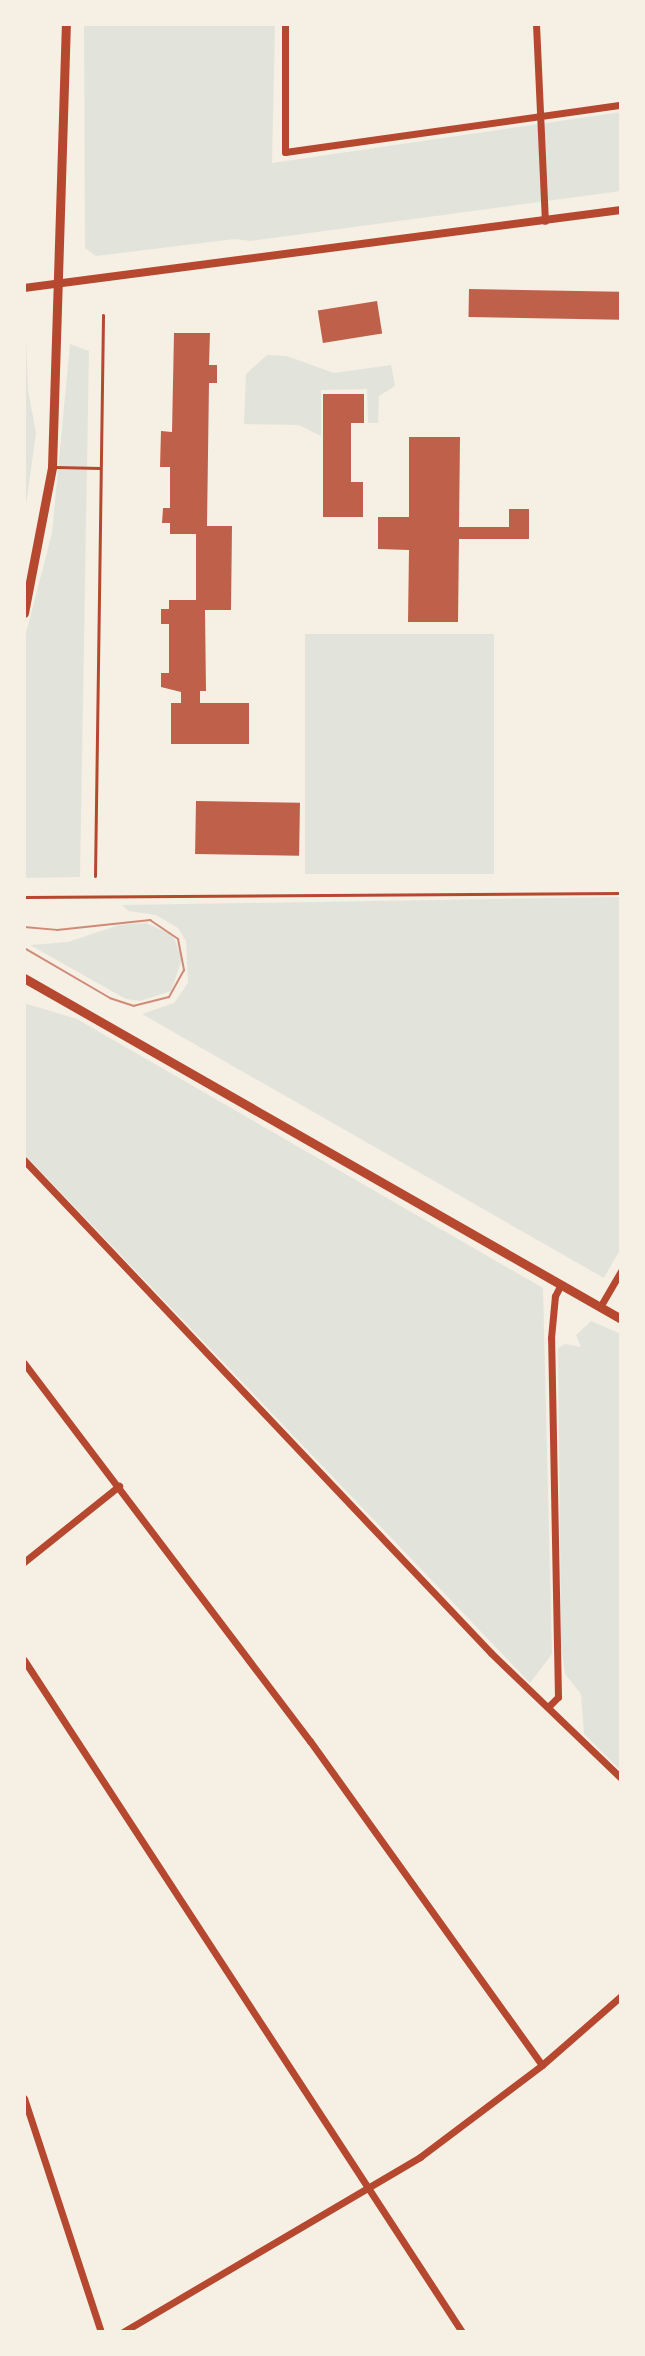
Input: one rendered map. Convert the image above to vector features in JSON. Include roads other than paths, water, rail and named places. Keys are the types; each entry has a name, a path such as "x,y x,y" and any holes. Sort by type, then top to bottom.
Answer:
{"main road":[{"path":"24,613 52,467 61,283 66,24"},
{"path":"24,978 621,1319"}],"street":[{"path":"285,24 285,152 621,105"},
{"path":"536,24 545,221"},
{"path":"24,288 621,210"},
{"path":"24,1160 491,1653 621,1778"},
{"path":"600,1307 621,1271"},
{"path":"548,1707 558,1697 551,1338 555,1296 561,1284"},
{"path":"24,1363 119,1486 542,2065"},
{"path":"24,1562 119,1486"},
{"path":"24,1660 462,2332"},
{"path":"123,2332 370,2189 542,2065 621,1996"},
{"path":"613,2003 621,2012"},
{"path":"24,2098 101,2332"}],"lane":[{"path":"95,876 103,315"},
{"path":"52,467 100,468"}],"tram line":[{"path":"24,927 57,930 150,920 178,939 184,970 169,997 134,1006 110,998 24,948"}]}
